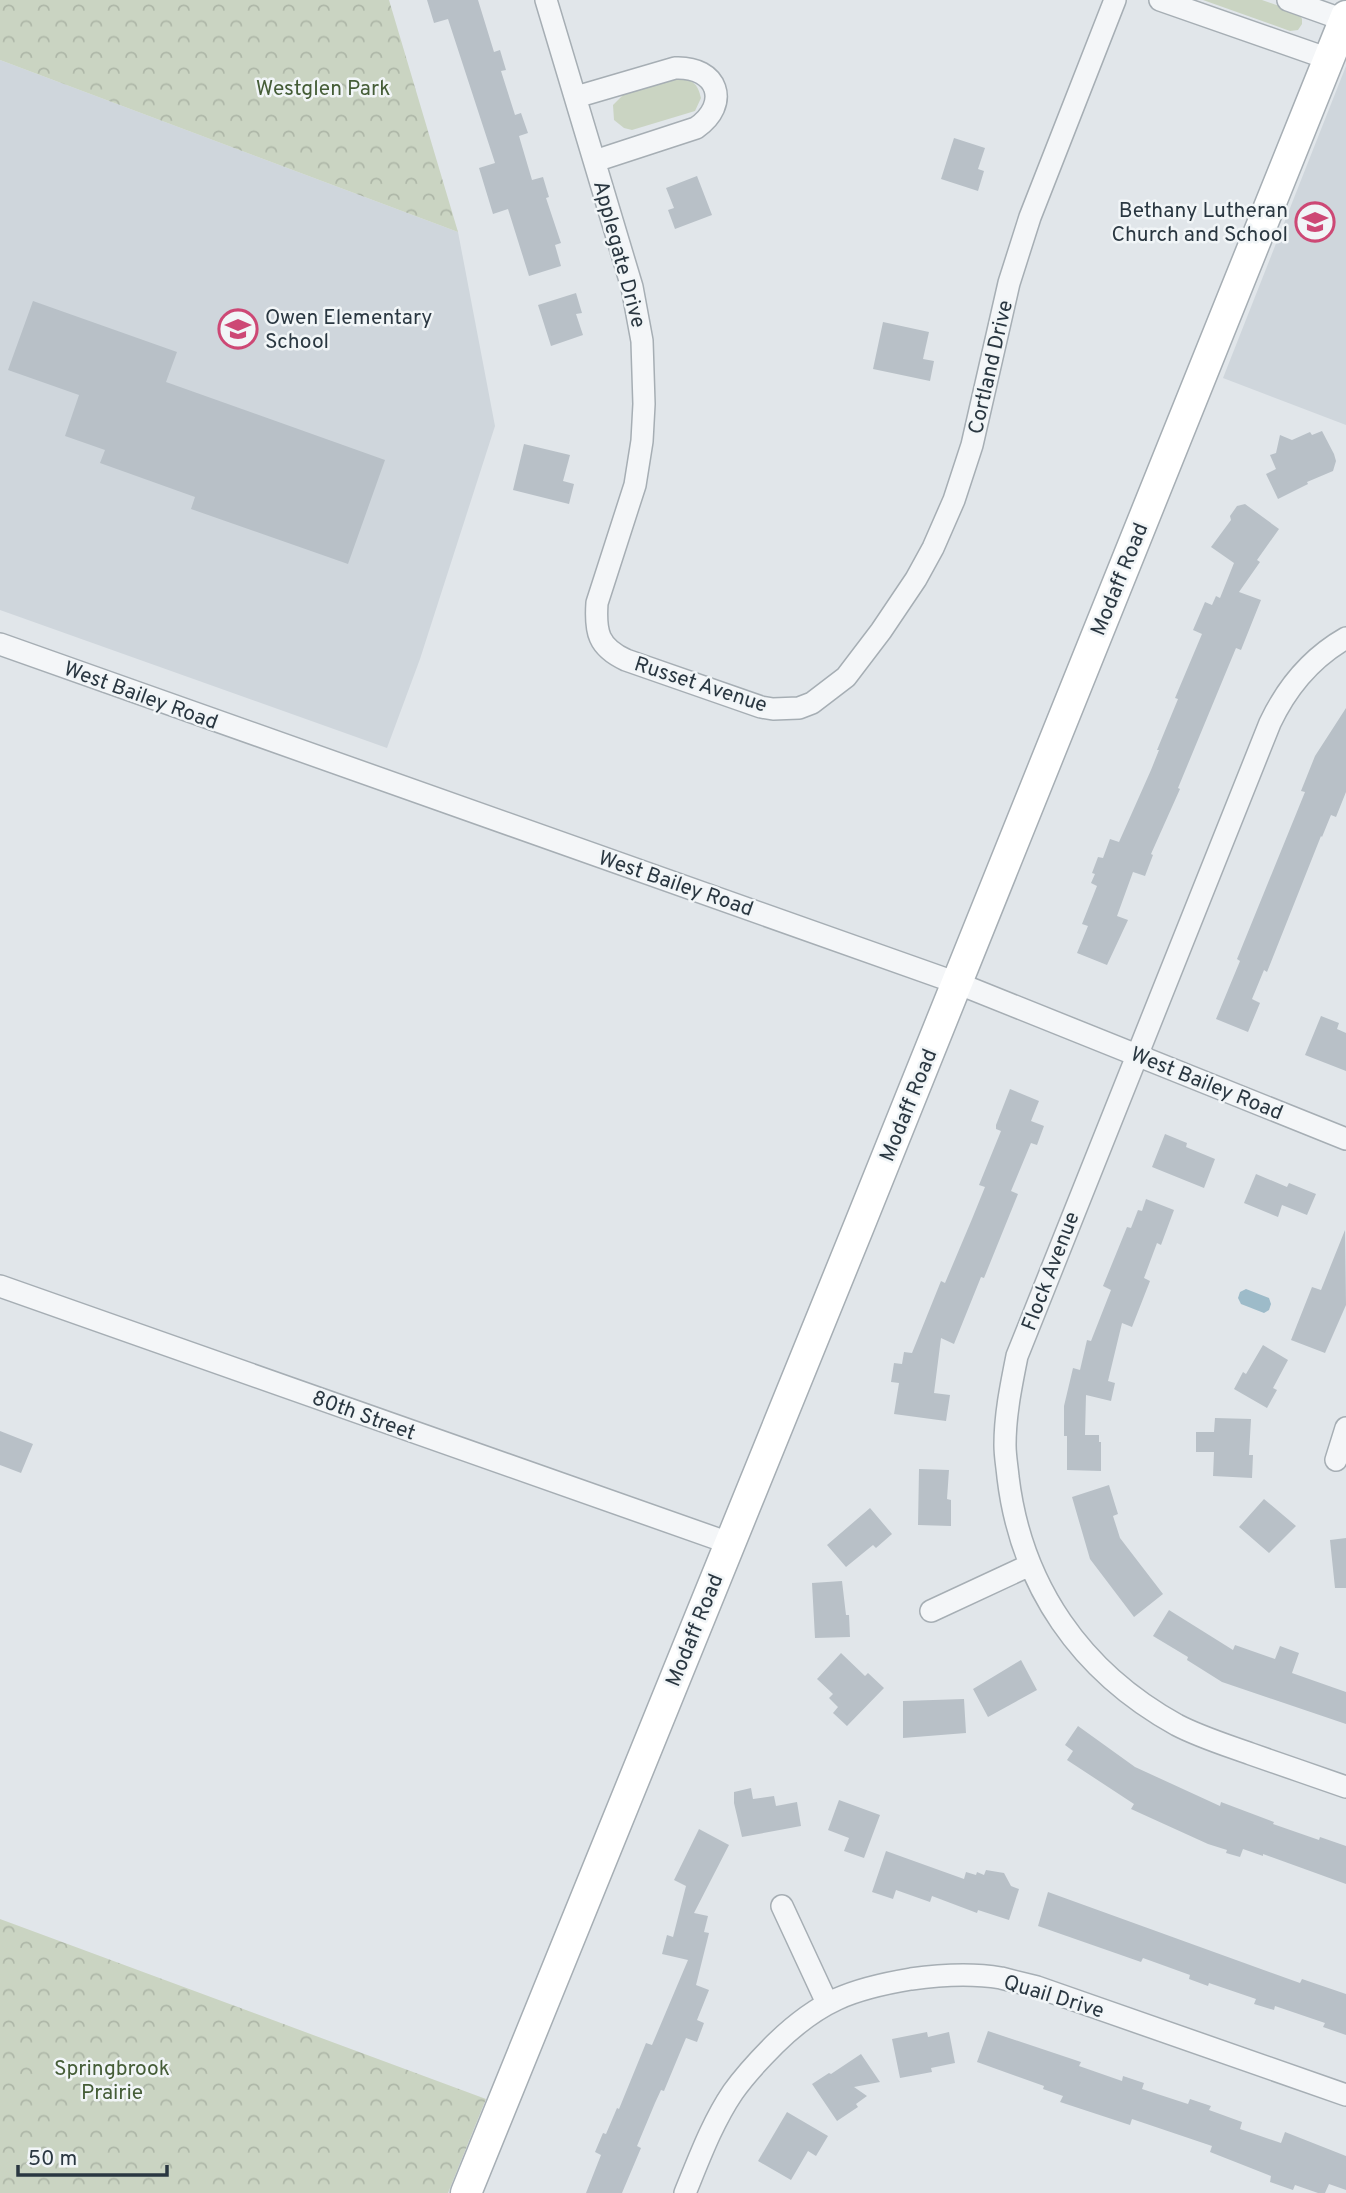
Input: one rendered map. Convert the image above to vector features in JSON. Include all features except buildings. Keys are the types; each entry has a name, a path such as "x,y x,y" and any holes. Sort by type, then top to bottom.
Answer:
{"street":[{"name":"Applegate Drive","path":"546,0 632,286 642,341 642,441 622,529 597,603 598,635"},
{"name":"Cortland Drive","path":"812,703 846,677 881,631 916,579 954,500 972,445 1009,283 1030,217 1115,0"},
{"path":"1160,0 1329,59"},
{"path":"1288,0 1345,18"},
{"name":"Modaff Road","path":"466,2193 1345,18"},
{"path":"576,97 675,68 688,67 700,70 715,87 714,110 707,120 696,128 595,161"},
{"name":"Russet Avenue","path":"598,635 604,646 626,660 761,707 787,709 812,703"},
{"name":"Flock Avenue","path":"1346,638 1317,657 1295,681 1274,715 1035,1307 1017,1356 1010,1390 1005,1447 1010,1492 1030,1565 1054,1612 1073,1639 1102,1671 1138,1701 1179,1726 1227,1746 1346,1787"},
{"name":"West Bailey Road","path":"0,644 957,983 1346,1139"},
{"name":"80th Street","path":"0,1286 729,1543"},
{"path":"1336,1460 1346,1428"},
{"path":"931,1611 1030,1565"},
{"path":"782,1906 827,2004"},
{"name":"Quail Drive","path":"685,2193 705,2143 733,2091 758,2061 799,2020 848,1994 880,1984 928,1976 1001,1978 1050,1992 1346,2095"}],"shaded area":[{"name":"Owen Elementary School","path":"0,60 458,232 495,426 420,659 387,748 0,610"},
{"name":"Bethany Lutheran Church and School","path":"1346,66 1346,425 1223,378"}],"green space":[{"name":"Westglen Park","path":"0,0 389,0 458,232 0,60"},
{"path":"1203,0 1262,0 1299,13 1302,24 1298,30 1290,31"},
{"path":"680,78 695,84 698,90 701,98 695,111 632,130 624,128 614,120 613,105 623,95"},
{"name":"Springbrook Prairie","path":"0,1919 486,2099 448,2193 0,2193"}],"water":[{"path":"1246,1289 1269,1298 1269,1310 1264,1313 1241,1304 1238,1298 1240,1292"}],"place":[{"name":"Bethany Lutheran Church and School","path":"1315,222"},
{"name":"Owen Elementary School","path":"238,329"}]}
